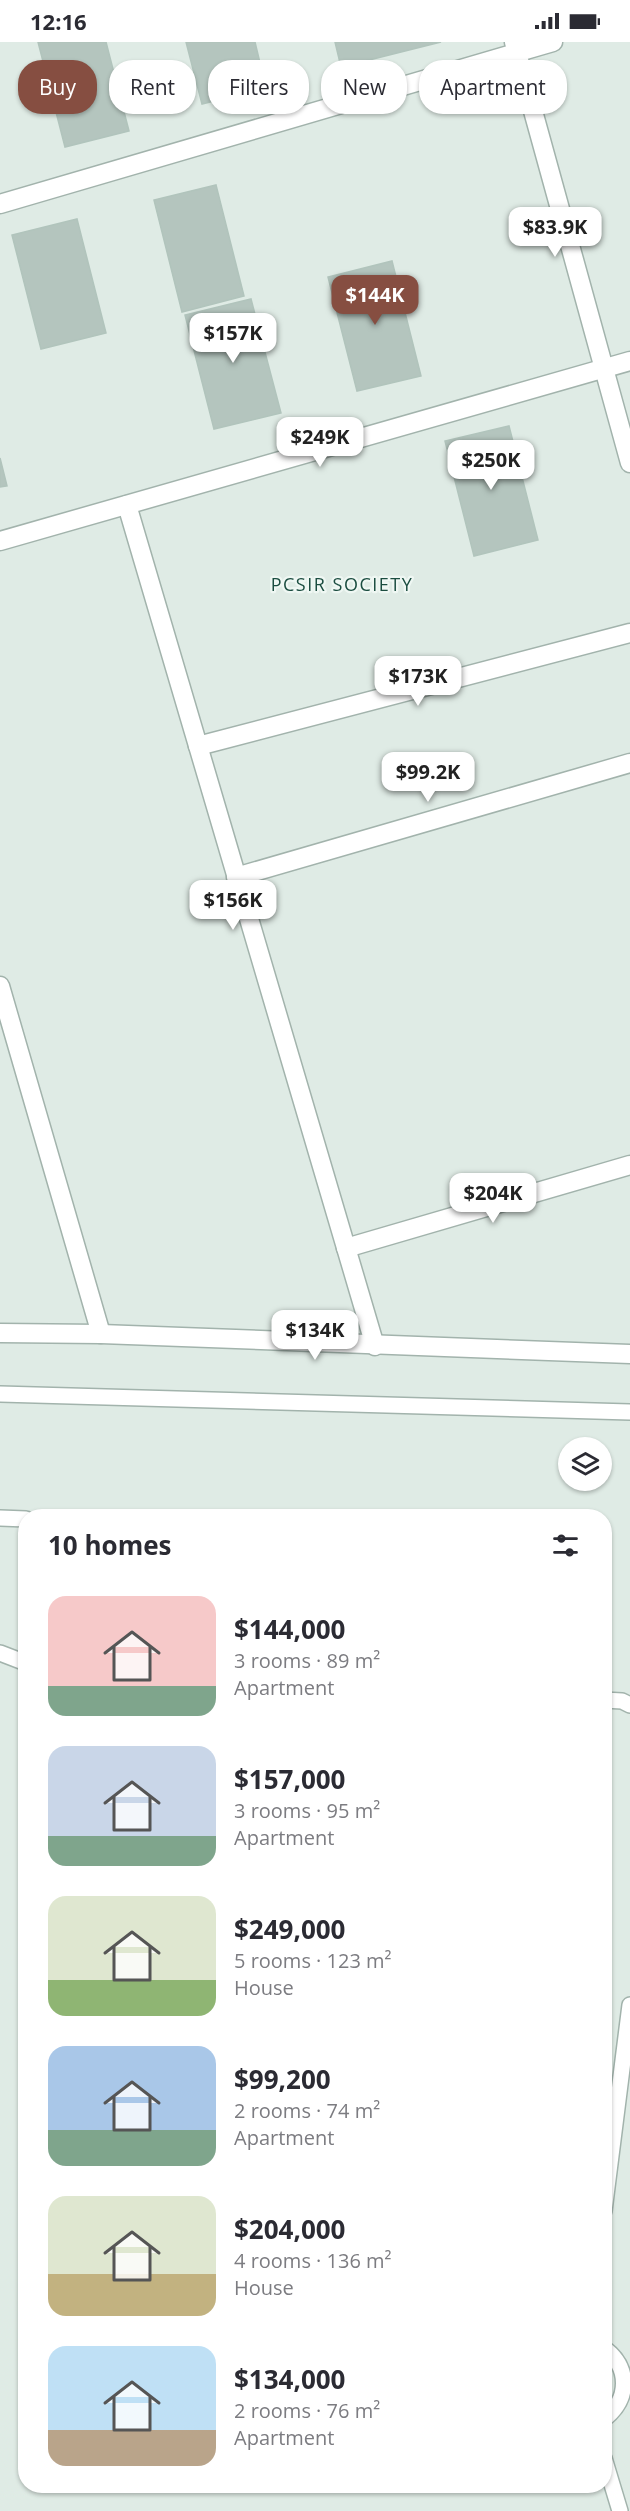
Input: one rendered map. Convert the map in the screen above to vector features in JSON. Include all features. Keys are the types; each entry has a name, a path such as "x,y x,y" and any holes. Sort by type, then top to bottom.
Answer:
{"street":[{"path":"0,204 516,47 553,42"},
{"path":"516,47 630,463"},
{"path":"0,541 630,360"},
{"path":"127,505 375,1346"},
{"path":"198,746 630,633"},
{"path":"236,877 630,763"},
{"path":"0,986 101,1334"},
{"path":"346,1248 630,1165"},
{"path":"0,1333 101,1334 630,1354"}],"lane":[{"path":"0,1394 630,1412"},
{"path":"0,1518 18,1519"},
{"path":"0,1653 18,1660"},
{"path":"612,1700 622,1701 630,1705"},
{"path":"612,2150 630,2005"},
{"path":"614,2135 630,2136"},
{"path":"612,2354 626,2365 625,2395 612,2413"},
{"path":"612,2484 620,2511"}],"building":[{"path":"38,42 106,42 111,60 109,114 125,114 129,131 65,147 57,114 97,114 97,60 43,60"},
{"path":"186,42 255,42 259,60 208,60 208,102 202,104 196,81 196,60 191,60"},
{"path":"335,42 441,42 369,60 339,60"},
{"path":"216,185 244,296 182,312 154,200"},
{"path":"77,219 106,333 41,349 12,235"},
{"path":"392,261 421,376 357,391 328,277"},
{"path":"251,299 281,413 214,429 185,315"},
{"path":"509,426 538,540 474,556 445,441"},
{"path":"0,458 7,486 0,487"}],"district":[{"name":"PCSIR SOCIETY","path":"342,585"}]}
